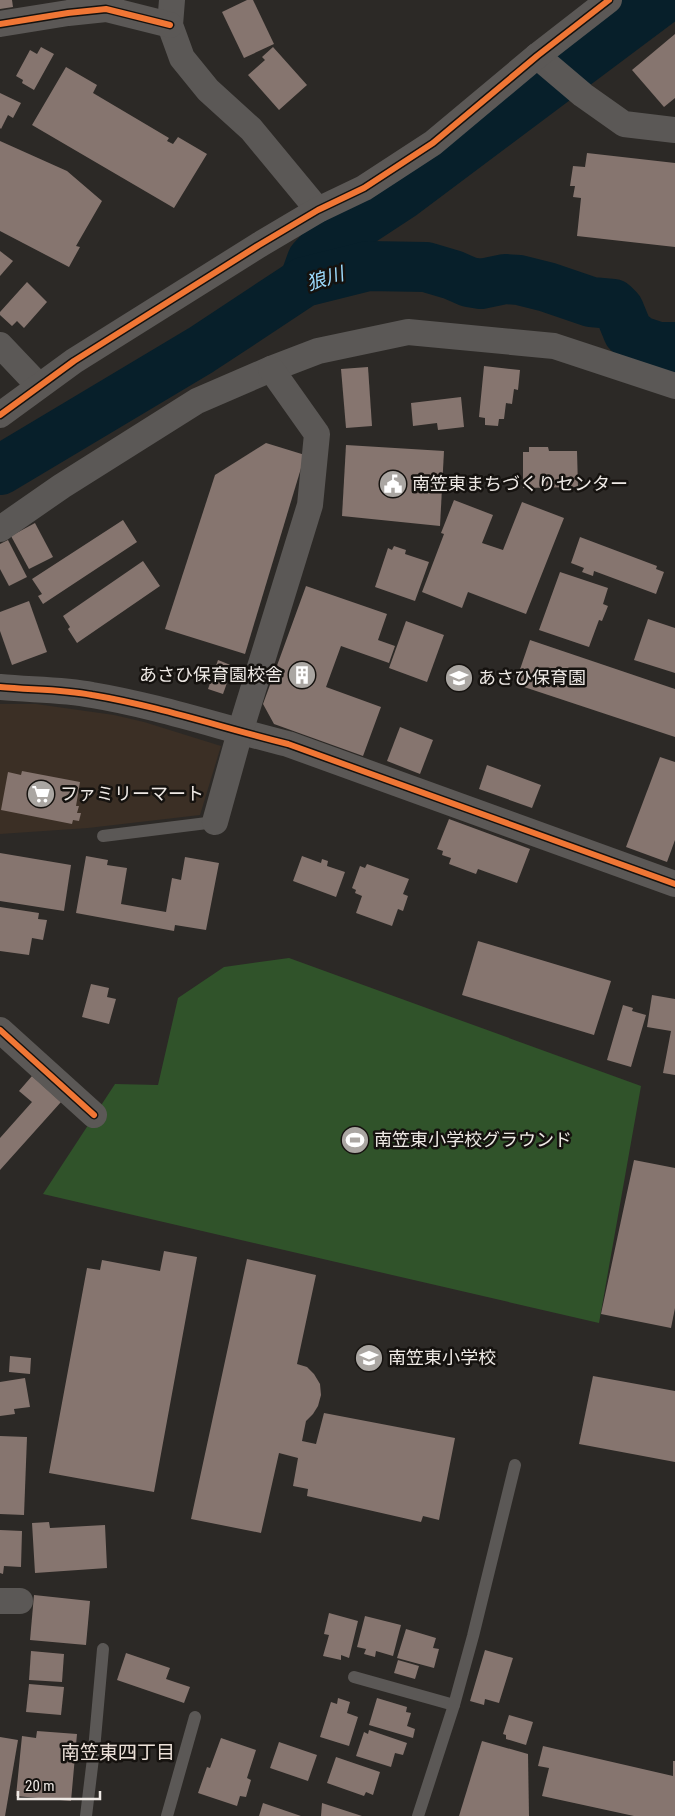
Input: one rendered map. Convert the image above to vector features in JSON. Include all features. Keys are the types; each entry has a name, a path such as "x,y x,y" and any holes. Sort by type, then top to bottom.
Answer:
{"street":[{"path":"0,415 91,351 318,210 364,188 433,143 537,56 609,0"},
{"path":"0,24 86,5 106,9 171,13 182,58 208,90 251,129 318,210"},
{"path":"537,56 582,95 624,124 675,130"},
{"path":"0,529 62,486 197,401 271,369 318,352 408,332 554,346 675,386"},
{"path":"0,345 39,386"},
{"path":"215,822 240,732 310,505 317,434 271,369"},
{"path":"0,687 90,694 183,714 240,732 288,744 675,884"},
{"path":"0,1030 94,1115"}],"lane":[{"path":"104,836 215,822"},
{"path":"418,1816 454,1705 515,1465"},
{"path":"86,1816 103,1649"},
{"path":"354,1676 454,1705"},
{"path":"167,1816 195,1717"}],"shaded area":[{"path":"0,704 36,704 114,715 144,722 221,746 200,815 88,828 0,834"}],"green space":[{"name":"南笠東小学校グラウンド","path":"289,958 641,1086 599,1323 43,1194 115,1084 158,1085 178,998 224,967"}],"building":[{"path":"0,0 12,0 13,7 0,9"},
{"path":"247,0 253,0 274,44 244,58 222,12"},
{"path":"675,34 675,98 664,107 632,70"},
{"path":"41,47 54,54 34,90 22,83 23,80 16,76 30,50 37,54"},
{"path":"273,47 307,85 279,110 248,75 265,60 262,57"},
{"path":"66,67 97,85 93,93 169,138 167,141 173,144 178,137 207,154 174,208 32,125"},
{"path":"0,93 21,103 13,118 8,115 1,129 0,128"},
{"path":"0,141 67,171 102,201 76,246 80,247 69,267 0,231"},
{"path":"587,153 675,163 675,247 577,236 581,198 573,197 575,186 570,186 573,166 585,167"},
{"path":"0,251 13,261 0,276"},
{"path":"27,282 47,302 24,328 17,321 12,326 0,315 0,312"},
{"path":"484,366 520,370 518,390 514,389 512,404 506,403 504,419 499,419 498,426 485,425 485,418 479,417"},
{"path":"368,367 372,426 346,428 341,369"},
{"path":"461,397 464,427 438,430 437,423 413,426 411,403"},
{"path":"266,443 305,455 245,654 165,629 215,475"},
{"name":"南笠東まちづくりセンター","path":"346,445 444,451 440,526 342,516"},
{"path":"529,447 548,447 549,451 577,451 578,487 523,488 523,452 529,452"},
{"path":"454,500 493,515 482,543 503,550 522,502 564,518 526,614 468,592 462,608 422,592 444,534 441,533"},
{"path":"123,520 137,542 43,604 38,596 42,594 32,579"},
{"path":"35,523 53,557 29,569 11,536"},
{"path":"580,537 657,566 656,569 664,572 656,594 594,571 593,576 582,572 584,568 571,563"},
{"path":"8,540 27,577 9,586 0,569 0,544"},
{"path":"394,546 406,550 405,554 429,562 415,601 375,587 388,548 392,550"},
{"path":"143,561 160,586 77,643 68,629 70,627 63,616"},
{"path":"560,572 608,588 603,604 608,606 602,621 599,620 589,647 539,630"},
{"name":"あさひ保育園校舎","path":"306,586 387,614 378,640 395,646 389,663 341,646 326,687 381,707 363,756 274,724 263,704"},
{"path":"29,601 47,652 12,665 0,631 0,612"},
{"path":"648,619 675,628 675,673 634,660"},
{"path":"406,621 444,635 427,682 389,668"},
{"path":"530,640 675,689 675,737 515,684"},
{"path":"218,660 233,666 223,694 208,689"},
{"path":"400,727 433,740 420,774 387,761"},
{"path":"660,757 675,762 675,840 667,862 626,847"},
{"path":"487,765 541,785 532,808 479,789"},
{"name":"ファミリーマート","path":"22,771 80,782 76,806 79,806 77,813 81,813 79,821 73,820 72,824 1,810 8,772 21,775"},
{"path":"449,819 530,849 517,883 478,869 476,874 449,864 451,858 442,855 443,851 437,849"},
{"path":"0,853 71,865 64,911 0,901"},
{"path":"86,856 108,860 107,865 127,868 121,904 166,912 172,878 181,880 185,857 219,863 206,930 175,925 174,931 76,913"},
{"path":"302,856 321,863 322,859 328,861 327,866 345,872 336,897 293,881"},
{"path":"367,864 409,879 403,894 408,896 403,911 398,909 392,926 356,913 362,896 355,893 356,890 352,888 360,866 365,868"},
{"path":"0,907 39,913 38,919 47,920 43,940 32,938 29,955 0,951"},
{"path":"478,941 611,981 594,1035 462,995"},
{"path":"91,984 109,988 107,997 116,999 109,1024 82,1017"},
{"path":"652,995 675,999 675,1075 663,1073 671,1031 647,1027"},
{"path":"623,1005 633,1008 632,1011 646,1015 631,1067 607,1060"},
{"path":"32,1076 61,1102 0,1170 0,1138 32,1102 19,1091"},
{"path":"634,1160 675,1168 675,1308 671,1328 601,1314"},
{"path":"164,1251 197,1257 154,1492 49,1473 87,1268 100,1270 102,1260 160,1271"},
{"path":"247,1259 316,1275 297,1364 307,1367 314,1374 320,1384 321,1395 318,1406 306,1421 302,1441 316,1444 324,1413 455,1438 439,1520 423,1516 421,1522 307,1496 308,1489 293,1486 298,1458 279,1453 261,1533 191,1519"},
{"path":"10,1356 31,1358 30,1374 9,1372"},
{"path":"593,1376 675,1391 675,1462 579,1444"},
{"path":"25,1378 30,1407 14,1409 15,1414 0,1416 0,1382"},
{"path":"0,1436 27,1437 24,1515 0,1514"},
{"path":"49,1522 50,1528 105,1525 107,1568 35,1573 32,1523"},
{"path":"0,1530 22,1531 21,1567 4,1566 3,1574 0,1573"},
{"path":"34,1595 90,1601 86,1645 30,1640"},
{"path":"329,1613 358,1621 349,1658 341,1655 341,1660 323,1656 329,1635 324,1634"},
{"path":"365,1616 401,1625 393,1656 376,1651 375,1657 364,1654 366,1649 357,1647"},
{"path":"406,1629 436,1638 433,1648 439,1649 434,1668 397,1658"},
{"path":"485,1650 513,1658 499,1703 485,1699 484,1705 470,1701"},
{"path":"31,1651 64,1654 62,1682 29,1680"},
{"path":"126,1653 170,1668 166,1679 190,1687 184,1703 117,1680"},
{"path":"398,1660 419,1666 415,1679 394,1673"},
{"path":"29,1684 64,1687 61,1715 26,1712"},
{"path":"338,1698 350,1702 347,1713 358,1717 349,1746 320,1737 331,1702 337,1704"},
{"path":"377,1698 407,1707 406,1712 411,1713 407,1726 415,1729 413,1738 369,1725"},
{"path":"509,1715 533,1722 526,1745 506,1739 506,1735 503,1734"},
{"path":"369,1730 407,1743 403,1755 395,1753 391,1767 356,1756 364,1732 368,1734"},
{"path":"37,1731 77,1734 71,1801 16,1796 22,1736 36,1738"},
{"path":"0,1737 18,1740 5,1816 0,1816"},
{"path":"221,1738 256,1750 247,1778 251,1780 246,1797 240,1796 237,1806 198,1793 207,1767 210,1768"},
{"path":"482,1741 528,1754 529,1816 459,1816"},
{"path":"279,1742 317,1755 308,1781 270,1768"},
{"path":"543,1746 673,1776 673,1761 675,1761 675,1816 634,1816 542,1796 549,1768 538,1766"},
{"path":"336,1757 380,1772 373,1795 366,1792 364,1796 327,1783"},
{"path":"263,1803 301,1816 259,1816"},
{"path":"322,1803 362,1816 321,1816"}],"waterway":[{"path":"304,282 312,260 327,244 403,194 662,0"},
{"name":"狼川","path":"0,470 201,350 304,282 368,266 426,267 469,282 481,284 505,279 519,280 591,302 613,304 619,310 628,332 640,341 658,347 675,347"}],"cycle path":[{"path":"0,415 74,361 259,245 318,210 364,188 433,143 537,56 609,0"},
{"path":"0,24 106,9 170,25"},
{"path":"0,687 81,693 117,700 166,711 288,744 675,884"},
{"path":"0,1030 94,1115"}],"place":[{"name":"南笠東まちづくりセンター","path":"393,484"},
{"name":"あさひ保育園校舎","path":"302,675"},
{"name":"あさひ保育園","path":"459,678"},
{"name":"ファミリーマート","path":"41,794"},
{"name":"南笠東小学校グラウンド","path":"355,1140"},
{"name":"南笠東小学校","path":"369,1358"}],"district":[{"name":"南笠東四丁目","path":"118,1752"}]}
